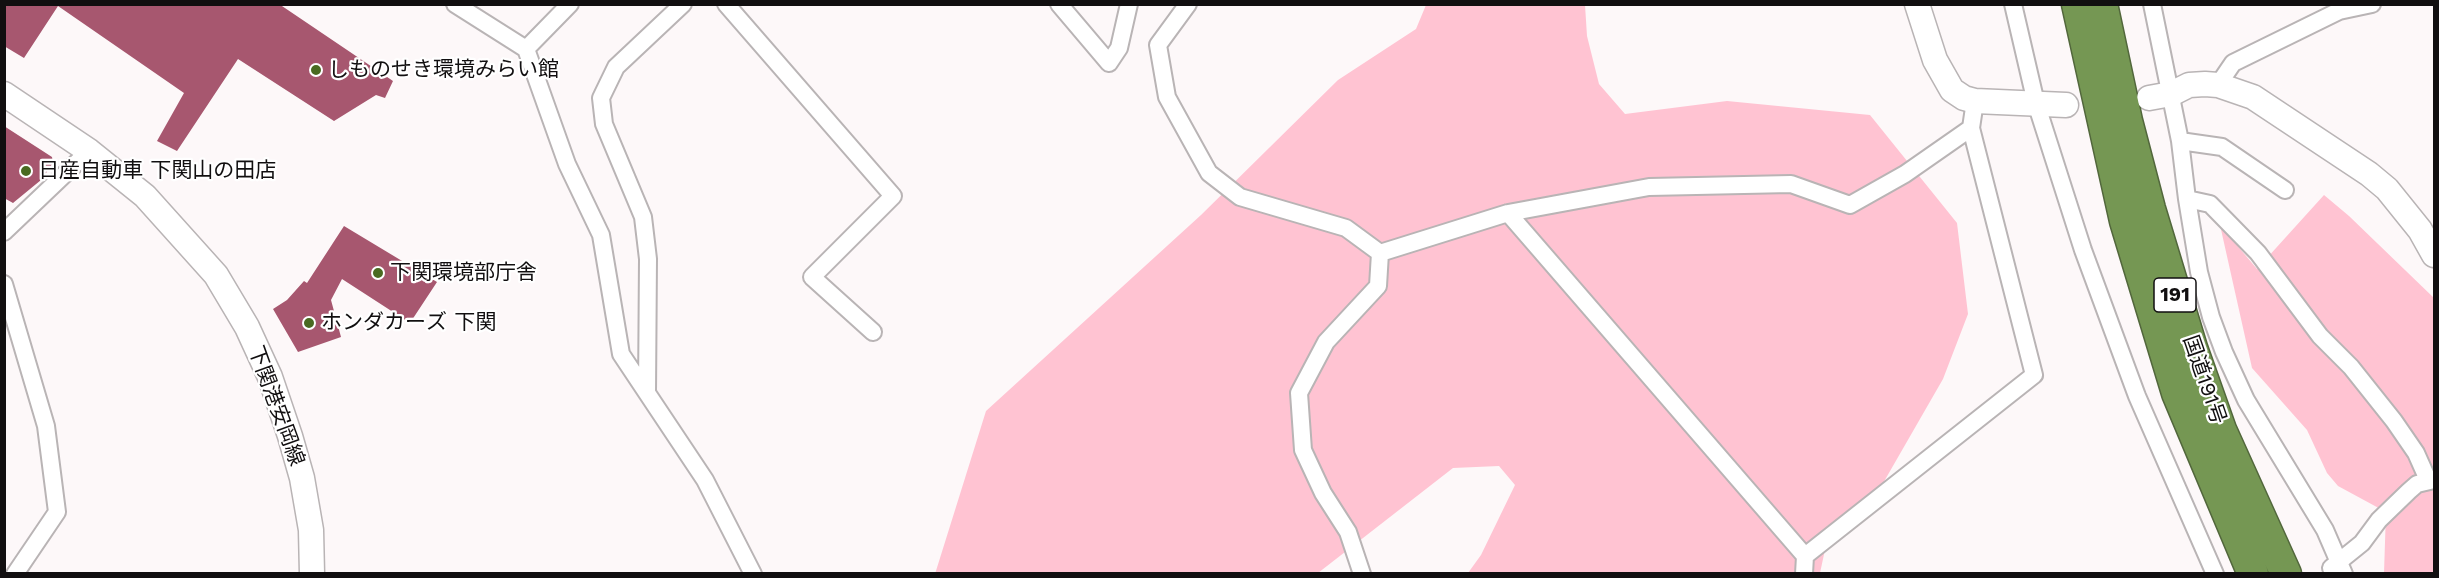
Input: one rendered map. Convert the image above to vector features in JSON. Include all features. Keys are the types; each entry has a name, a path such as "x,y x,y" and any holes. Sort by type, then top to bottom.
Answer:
{"highway":[{"name":"国道191号","path":"2077,4 2128,233 2177,393 2251,573"},
{"name":"国道191号","path":"2102,4 2129,132 2192,348 2222,430 2286,573"}],"main road":[{"path":"1917,4 1935,60 1952,90 1964,98 1975,101 2066,105"},
{"path":"2160,96 2189,85 2218,85 2253,97 2369,174 2387,189 2405,210 2434,255"},
{"name":"下関港安岡線","path":"4,94 89,151 145,196 188,241 216,275 247,327 270,377 302,478 311,530 312,573"}],"street":[{"path":"455,4 526,49 567,164 601,235 621,354 705,480 753,573"},
{"path":"526,49 570,4"},
{"path":"647,393 648,259 643,217 604,123 601,98 616,67 683,4"},
{"path":"726,4 893,196 812,277 873,332"},
{"path":"1059,4 1109,63 1119,48 1129,4"},
{"path":"1188,4 1158,45 1167,97 1209,173 1240,197 1346,228 1380,253"},
{"path":"2013,4 2036,103 2083,250 2137,396 2215,573"},
{"path":"2152,4 2160,96 2180,141 2187,199 2199,272 2211,317 2246,400 2312,508 2338,568 2362,543 2379,520 2409,491 2431,480 2394,421 2351,368 2320,336 2258,253 2210,204 2187,199"},
{"path":"2218,85 2233,63 2339,11 2372,4"},
{"path":"1804,555 2034,375 1971,128 1975,101"},
{"path":"1380,253 1508,213 1649,187 1791,184 1850,205 1905,174 1971,128"},
{"path":"2180,141 2222,147 2284,190"},
{"path":"4,232 89,151"},
{"path":"1508,213 1804,555 1804,573"},
{"path":"1362,573 1348,532 1323,493 1303,450 1299,393 1326,342 1378,286 1380,253"},
{"path":"4,284 46,426 57,512 15,573"}],"shaded area":[{"path":"1426,5 1585,5 1587,36 1599,84 1625,114 1727,101 1870,115 1957,223 1968,314 1943,379 1882,485 1826,545 1820,573 1468,573 1481,555 1515,485 1499,466 1453,468 1318,573 935,574 986,411 1201,215 1338,80 1416,29"},
{"path":"2324,195 2434,298 2434,573 2384,573 2386,512 2338,486 2327,473 2307,430 2252,368 2220,225 2257,269"}],"building":[{"name":"しものせき環境みらい館","path":"4,4 279,4 393,81 385,98 376,95 334,121 238,59 177,151 157,141 184,93 58,6 24,58 4,46"},
{"name":"日産自動車 下関山の田店","path":"4,126 52,157 53,163 41,180 13,203 4,198"},
{"path":"344,226 437,282 410,323 342,279 331,300 341,337 298,352 273,309 287,300 304,281 307,283"}],"place":[{"name":"しものせき環境みらい館","path":"316,70"},
{"name":"日産自動車 下関山の田店","path":"26,171"},
{"name":"下関環境部庁舎","path":"378,273"},
{"name":"ホンダカーズ 下関","path":"309,323"}]}
